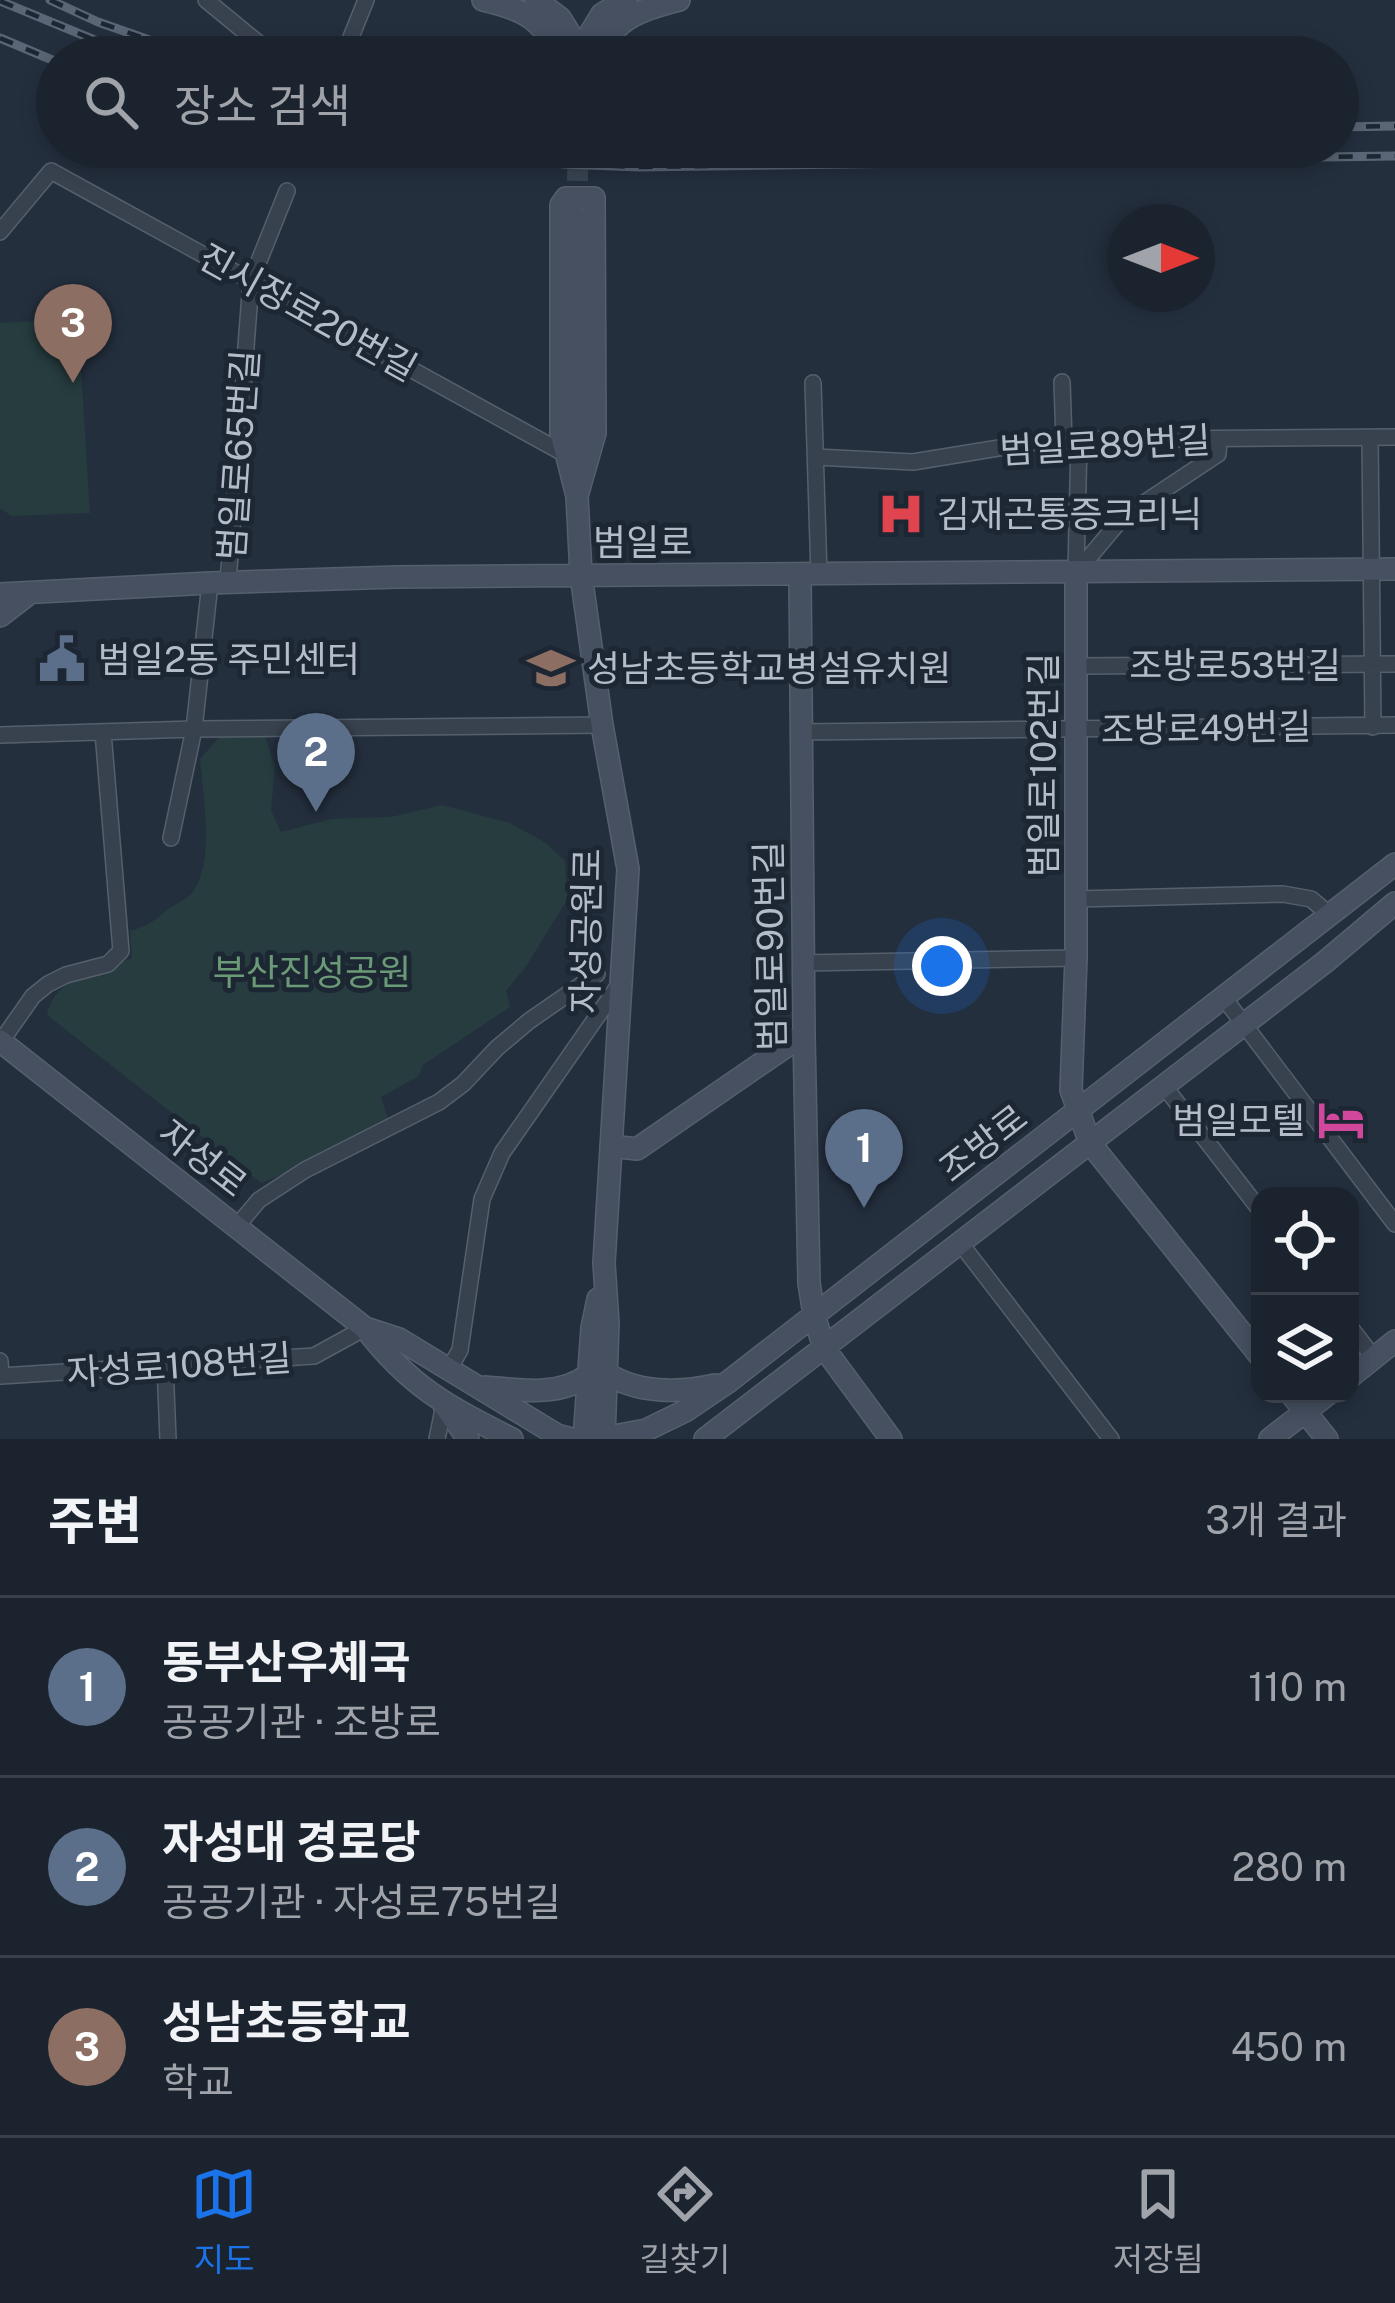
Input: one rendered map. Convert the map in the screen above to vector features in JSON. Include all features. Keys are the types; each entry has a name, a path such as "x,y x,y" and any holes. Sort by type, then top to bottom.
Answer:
{"main road":[{"path":"483,0 517,8 550,36"},
{"path":"536,0 560,18 570,36"},
{"path":"590,36 602,14 626,0"},
{"path":"603,36 643,9 679,0"},
{"path":"566,198 594,198 595,433 577,496 561,434 561,205 566,198"},
{"path":"577,218 577,496"},
{"name":"자성공원로","path":"577,496 581,575 628,869 604,1263 592,1328 602,1439"},
{"name":"범일로","path":"0,594 219,582 581,575 1383,569"},
{"name":"범일로102번길","path":"1076,573 1076,958 1071,1090 1090,1143 1251,1345"},
{"path":"0,575 30,593 0,616"},
{"name":"범일로90번길","path":"810,576 802,732 809,1283 824,1348 891,1439"},
{"name":"조방로","path":"602,1439 646,1430 728,1382 1394,866"},
{"name":"조방로","path":"705,1439 1325,962 1395,903"},
{"path":"611,1146 637,1149 804,1034"},
{"name":"자성로","path":"0,1042 364,1328 391,1363 444,1405 512,1439"},
{"name":"자성로","path":"364,1328 399,1339 557,1435 572,1439"},
{"path":"1359,1370 1395,1341"},
{"path":"478,1387 559,1389 597,1374 637,1387 676,1390 728,1382"},
{"name":"자성공원로","path":"584,1439 597,1374"},
{"path":"1270,1439 1298,1403 1327,1439"},
{"path":"444,1405 468,1439"}],"street":[{"path":"206,0 250,36"},
{"path":"351,36 366,0"},
{"name":"진시장로20번길","path":"0,232 51,171 566,454"},
{"name":"범일로65번길","path":"219,582 251,280 287,191"},
{"path":"810,576 816,457 813,382"},
{"path":"1062,382 1072,441 1076,573"},
{"name":"범일로89번길","path":"816,457 913,462 1047,440 1395,437"},
{"path":"1370,438 1383,569 1372,664 1372,727"},
{"path":"1076,573 1124,517 1218,454 1219,440"},
{"path":"171,838 219,582"},
{"name":"조방로53번길","path":"1076,666 1395,664"},
{"path":"0,735 602,725"},
{"name":"조방로49번길","path":"802,732 1395,725"},
{"path":"0,1042 48,984 108,964 122,951 104,732"},
{"path":"1076,899 1283,894 1312,899 1330,914"},
{"path":"803,963 1076,958"},
{"path":"237,1226 259,1201 305,1170 439,1102 529,1021 597,974"},
{"path":"449,1369 460,1350 482,1198 502,1153 619,985"},
{"path":"1224,998 1395,1224"},
{"path":"1165,1086 1251,1198"},
{"path":"961,1244 1111,1439"},
{"name":"자성로108번길","path":"0,1361 1,1376 314,1356 364,1328"},
{"path":"1359,1339 1374,1358"},
{"path":"165,1365 168,1439"},
{"path":"437,1439 444,1405"}],"green space":[{"path":"78,319 90,513 11,516 0,508 0,323"},
{"name":"부산진성공원","path":"220,736 265,736 275,766 271,810 281,832 331,819 391,817 442,805 510,823 546,843 565,861 567,900 506,991 510,1007 423,1065 419,1076 381,1097 390,1125 261,1183 47,1015 59,991 69,983 132,958 130,931 152,922 193,892 206,846 200,759"}],"tunnel":[{"path":"577,212 578,168"}],"railway":[{"path":"50,0 138,36"},
{"path":"0,1 85,36"},
{"path":"0,38 36,53"},
{"path":"1359,127 1395,126"},
{"path":"1359,157 1395,156"}],"place":[{"name":"성남초등학교","path":"73,383"},
{"name":"김재곤통증크리닉","path":"901,514"},
{"name":"범일2동 주민센터","path":"62,659"},
{"name":"성남초등학교병설유치원","path":"551,668"},
{"name":"자성대 경로당","path":"316,812"},
{"name":"범일모텔","path":"1341,1120"},
{"name":"동부산우체국","path":"864,1208"}]}
